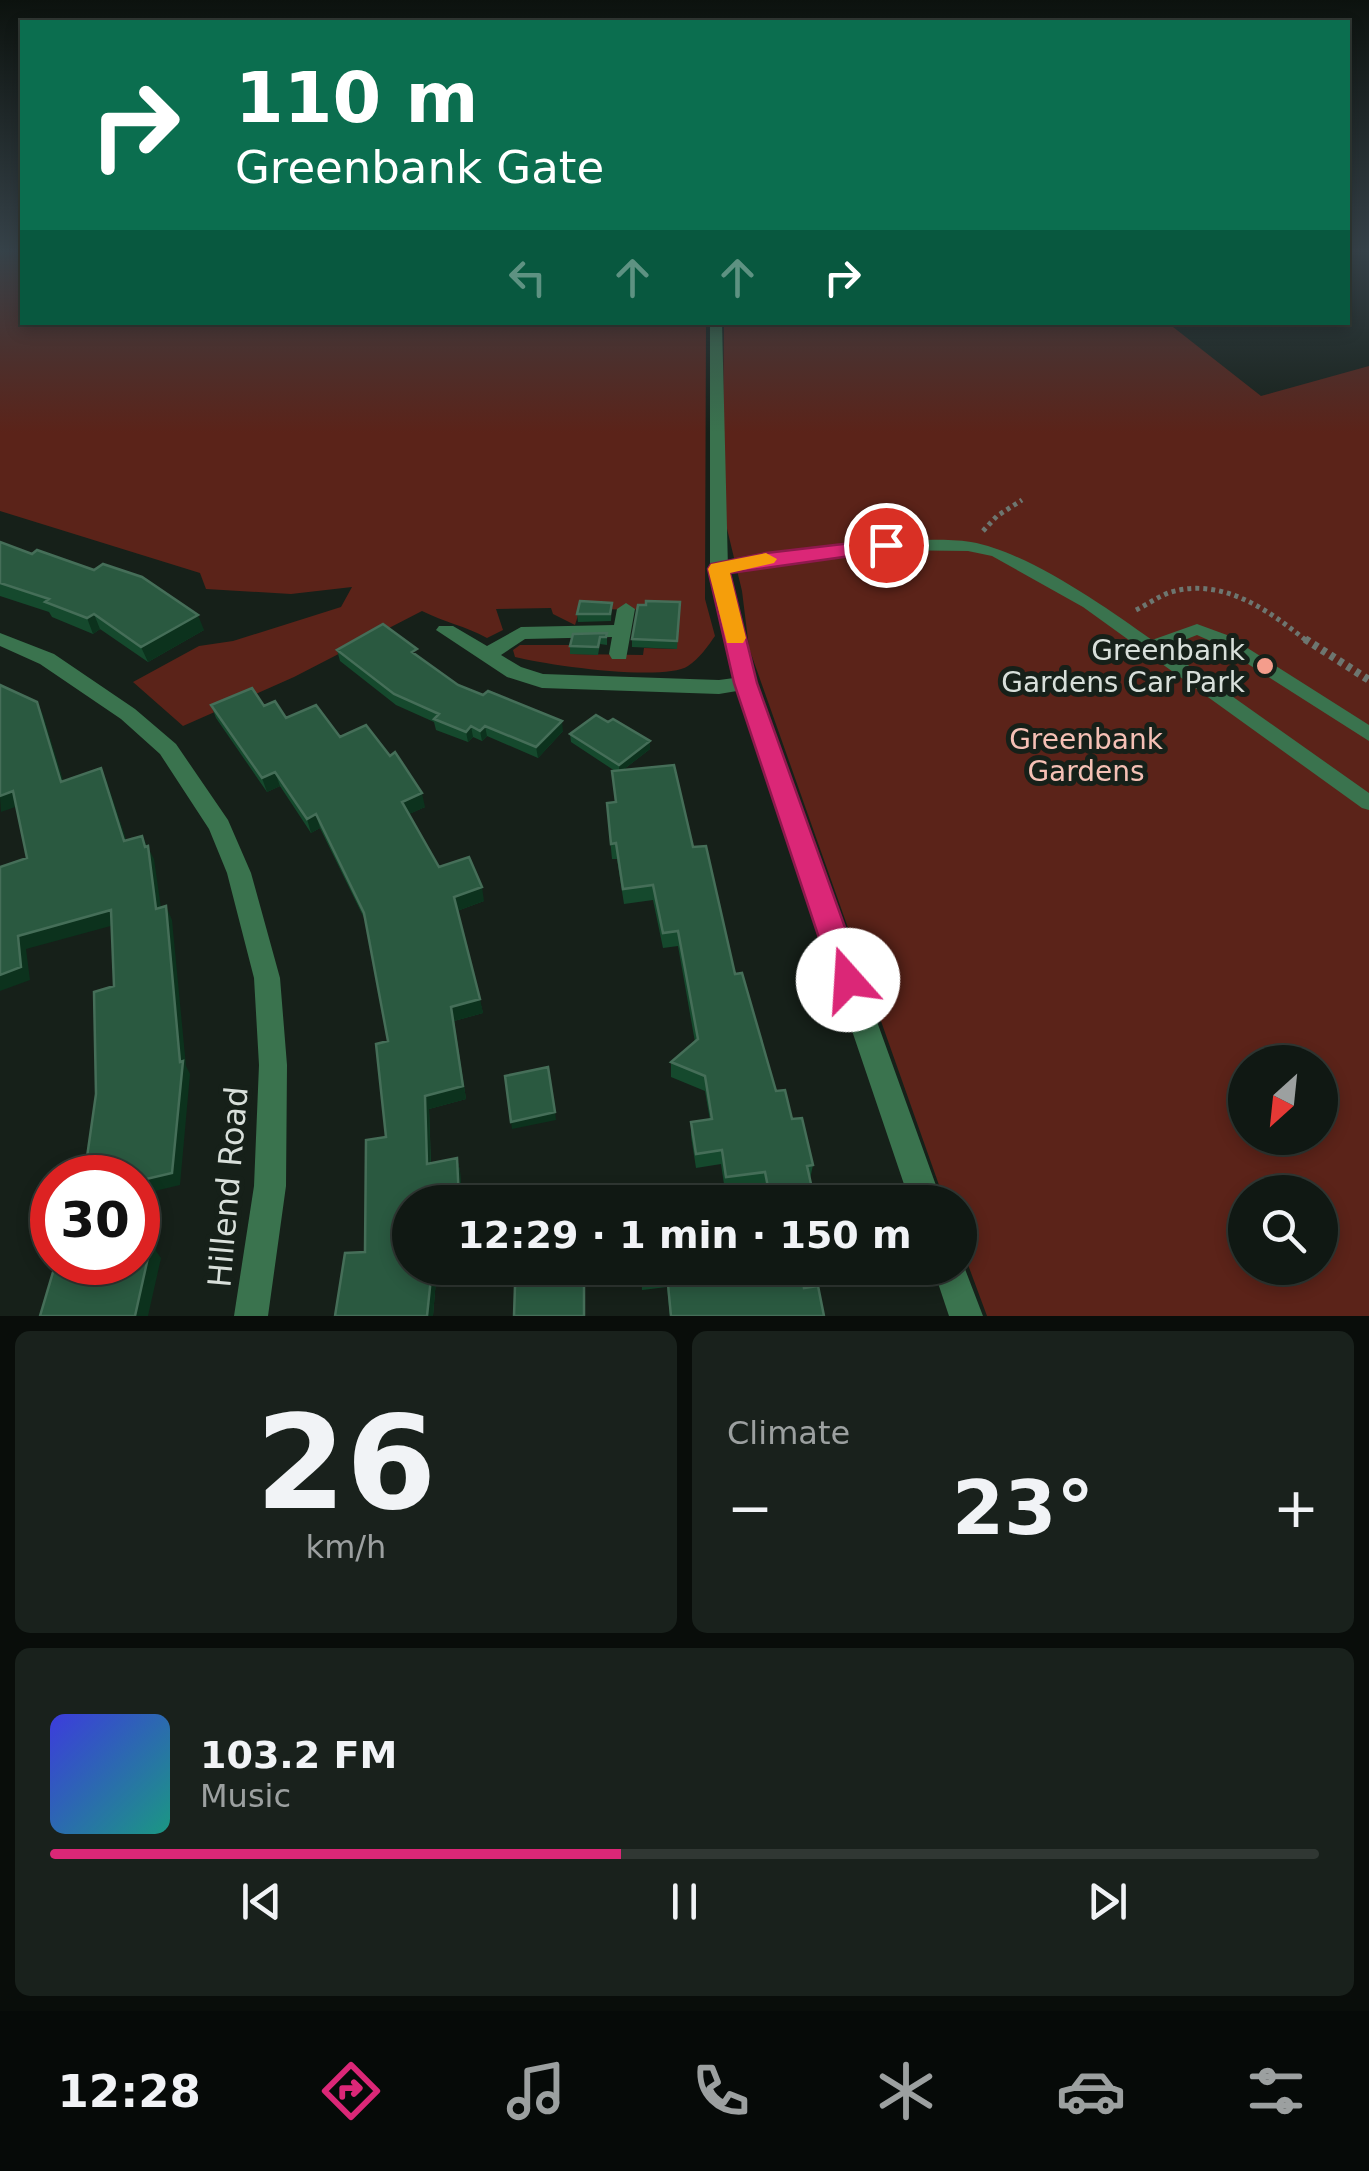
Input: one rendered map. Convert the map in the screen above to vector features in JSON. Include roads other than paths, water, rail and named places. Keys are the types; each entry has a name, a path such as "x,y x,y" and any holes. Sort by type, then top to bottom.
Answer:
{"street":[{"path":"716,325 719,569 745,683 920,1185"},
{"path":"619,654 626,609"},
{"path":"446,630 514,672 564,684 719,687 745,683"},
{"path":"487,655 521,634 623,631"},
{"name":"Hillend Road","path":"0,639 48,659 128,714 168,749 220,826 239,873 266,978 273,1065 270,1186 251,1316"},
{"path":"955,1285 966,1316"}],"lane":[{"path":"719,569 766,559 886,545 968,546 1025,565 1115,621 1369,803"},
{"path":"1150,647 1198,629 1221,638 1369,734"}],"place":[{"name":"Greenbank Gardens Car Park","path":"1265,666"}],"park label":[{"name":"Greenbank Gardens","path":"1086,755"}]}
